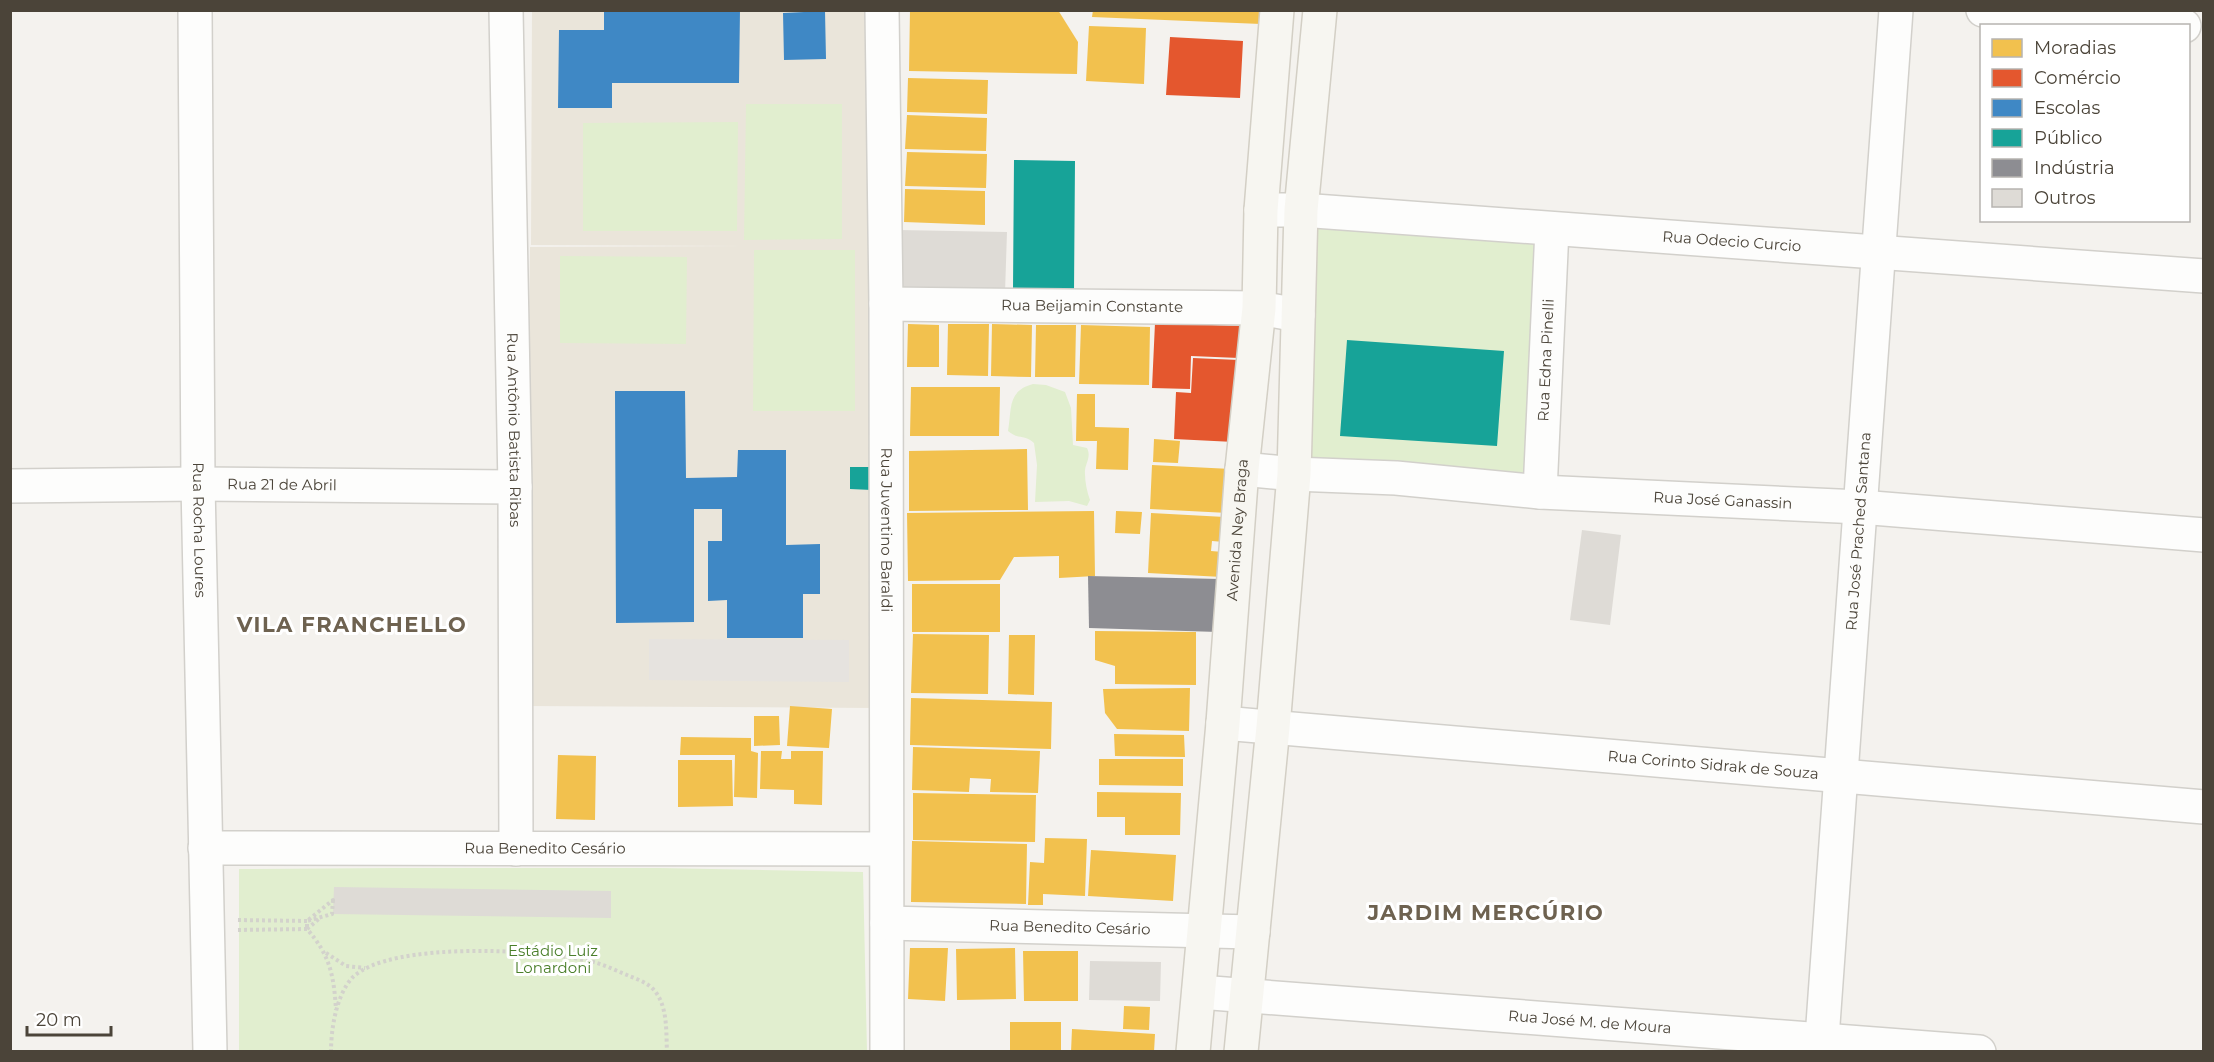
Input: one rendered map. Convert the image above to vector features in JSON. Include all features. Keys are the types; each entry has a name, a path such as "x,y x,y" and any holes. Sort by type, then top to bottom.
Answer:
{"street":[{"name":"Rua Rocha Loures","path":"195,10 198,484 210,1052"},
{"name":"Rua Antônio Batista Ribas","path":"506,10 515,487 516,849"},
{"name":"Rua Juventino Baraldi","path":"882,10 886,304 887,1052"},
{"name":"Avenida Ney Braga","path":"1193,1052 1223,723 1242,469 1259,308 1261,210 1277,10"},
{"path":"1241,1052 1273,727 1294,474 1300,210 1320,10"},
{"name":"Rua José Prached Santana","path":"1821,1046 1896,10"},
{"path":"1983,10 2159,24"},
{"name":"Rua Odecio Curcio","path":"1261,210 1300,210 2204,276"},
{"name":"Rua Edna Pinelli","path":"1540,492 1552,229"},
{"name":"Rua Beijamin Constante","path":"886,304 1259,308 1298,315"},
{"name":"Rua José Ganassin","path":"1242,469 1294,474 1396,478 1540,492 1860,507 2204,535"},
{"name":"Rua 21 de Abril","path":"10,486 198,484 515,487"},
{"name":"Rua Corinto Sidrak de Souza","path":"1223,723 2204,807"},
{"name":"Rua Benedito Cesário","path":"205,848 886,849"},
{"name":"Rua Benedito Cesário","path":"887,923 1253,932"},
{"name":"Rua José M. de Moura","path":"1198,992 1821,1046 1979,1052"}],"path":[{"path":"207,926 307,921 332,914 333,900 307,921"},
{"path":"207,926 307,929 321,917"},
{"path":"307,921 307,929 325,952 346,966 365,968"},
{"path":"331,1052 331,1038 336,1014 347,985 365,968 401,956 469,951 531,953 596,963 644,981 654,990 664,1011 667,1052"},
{"path":"325,952 335,986 336,1014"}],"shaded area":[{"path":"532,11 872,11 875,708 524,706 530,247 744,246 531,245"},
{"path":"649,639 849,640 849,682 649,680"}],"green space":[{"path":"746,104 842,104 842,239 744,240"},
{"path":"738,122 737,231 583,231 583,123"},
{"path":"1310,219 1546,233 1533,484 1299,470"},
{"path":"754,250 855,250 855,411 753,411"},
{"path":"560,256 687,257 686,344 560,343"},
{"path":"1033,384 1046,385 1065,392 1071,408 1073,445 1087,448 1088,452 1085,477 1090,500 1087,506 1069,501 1035,502 1037,465 1034,443 1008,431 1015,396 1025,387"},
{"name":"Estádio Luiz Lonardoni","path":"659,868 863,872 867,1051 239,1052 239,869"}],"building: Moradias":[{"path":"910,10 1058,10 1078,42 1077,74 909,71"},
{"path":"1093,10 1262,10 1261,24 1092,17"},
{"path":"1089,26 1146,28 1144,84 1086,81"},
{"path":"908,78 988,80 987,114 907,112"},
{"path":"907,115 987,118 986,151 905,149"},
{"path":"907,152 987,154 986,188 905,186"},
{"path":"905,189 985,191 985,225 904,222"},
{"path":"908,324 939,325 939,367 907,367"},
{"path":"948,324 989,324 988,376 947,375"},
{"path":"992,324 1032,325 1031,377 991,376"},
{"path":"1036,325 1076,325 1075,377 1035,377"},
{"path":"1081,325 1150,327 1149,385 1079,384"},
{"path":"911,387 1000,387 999,436 910,436"},
{"path":"1077,394 1095,394 1095,427 1129,428 1128,470 1096,469 1097,441 1076,441"},
{"path":"1154,439 1180,441 1178,463 1153,462"},
{"path":"1027,449 1028,510 909,511 909,451"},
{"path":"1152,465 1231,469 1228,513 1150,509"},
{"path":"1094,511 1095,576 1059,578 1059,556 1014,557 1000,580 908,581 907,513"},
{"path":"1116,511 1142,512 1140,534 1115,533"},
{"path":"1151,513 1225,517 1224,542 1212,541 1211,551 1223,552 1222,577 1148,573"},
{"path":"912,584 1000,584 1000,632 912,632"},
{"path":"1095,631 1196,632 1196,685 1115,684 1115,666 1095,660"},
{"path":"913,634 989,635 988,694 911,693"},
{"path":"1009,635 1035,635 1034,695 1008,694"},
{"path":"1190,688 1189,731 1117,729 1105,713 1103,689"},
{"path":"911,698 1052,702 1051,749 910,745"},
{"path":"790,706 832,709 829,748 787,746"},
{"path":"754,716 779,716 780,745 754,746"},
{"path":"1114,734 1184,735 1185,757 1115,756"},
{"path":"681,737 751,738 751,751 758,753 757,798 734,797 735,755 680,755"},
{"path":"913,747 1040,751 1038,793 990,792 991,779 970,778 969,792 912,790"},
{"path":"761,751 782,751 781,759 791,759 791,751 823,751 822,805 794,804 794,790 760,789"},
{"path":"558,755 596,756 595,820 556,819"},
{"path":"1099,759 1183,759 1183,786 1099,785"},
{"path":"678,760 732,760 733,806 678,807"},
{"path":"1097,792 1181,793 1180,835 1125,835 1125,817 1097,817"},
{"path":"913,793 1036,795 1035,842 913,840"},
{"path":"1045,838 1087,839 1085,896 1043,894 1043,905 1028,905 1030,862 1044,863"},
{"path":"912,841 1027,844 1026,904 911,902"},
{"path":"1091,850 1176,855 1173,901 1088,896"},
{"path":"910,948 948,948 945,1001 908,999"},
{"path":"1015,948 1016,999 957,1000 956,949"},
{"path":"1023,951 1078,951 1078,1001 1024,1001"},
{"path":"1124,1006 1150,1007 1149,1030 1123,1029"},
{"path":"1010,1022 1061,1022 1061,1052 1010,1052"},
{"path":"1072,1029 1155,1034 1154,1052 1071,1052"}],"building: Comércio":[{"path":"1170,37 1243,41 1240,98 1166,95"},
{"path":"1155,323 1240,326 1239,358 1191,356 1190,389 1152,388"},
{"path":"1193,358 1239,360 1234,442 1174,439 1176,392 1191,393"}],"building: Escolas":[{"path":"604,10 740,10 739,83 612,83 612,108 558,108 559,30 604,30"},
{"path":"825,11 826,59 784,60 783,13"},
{"path":"615,391 685,391 686,478 737,477 738,450 786,450 786,545 820,544 820,594 803,594 803,638 727,638 727,600 708,601 708,541 722,541 722,509 694,509 694,622 616,623"}],"building: Público":[{"path":"1014,160 1075,161 1074,291 1013,290"},
{"path":"1347,340 1504,351 1497,446 1340,436"},
{"path":"850,467 872,467 872,490 850,489"}],"building: Indústria":[{"path":"1088,576 1220,579 1218,632 1089,628"}],"building: Outros":[{"path":"898,230 1007,232 1005,293 896,292"},
{"path":"1582,530 1621,535 1610,625 1570,620"},
{"path":"334,887 611,891 611,918 333,914"},
{"path":"1090,961 1161,962 1160,1001 1089,1000"}],"district":[{"name":"VILA FRANCHELLO","path":"352,625"},
{"name":"JARDIM MERCÚRIO","path":"1486,913"}]}
